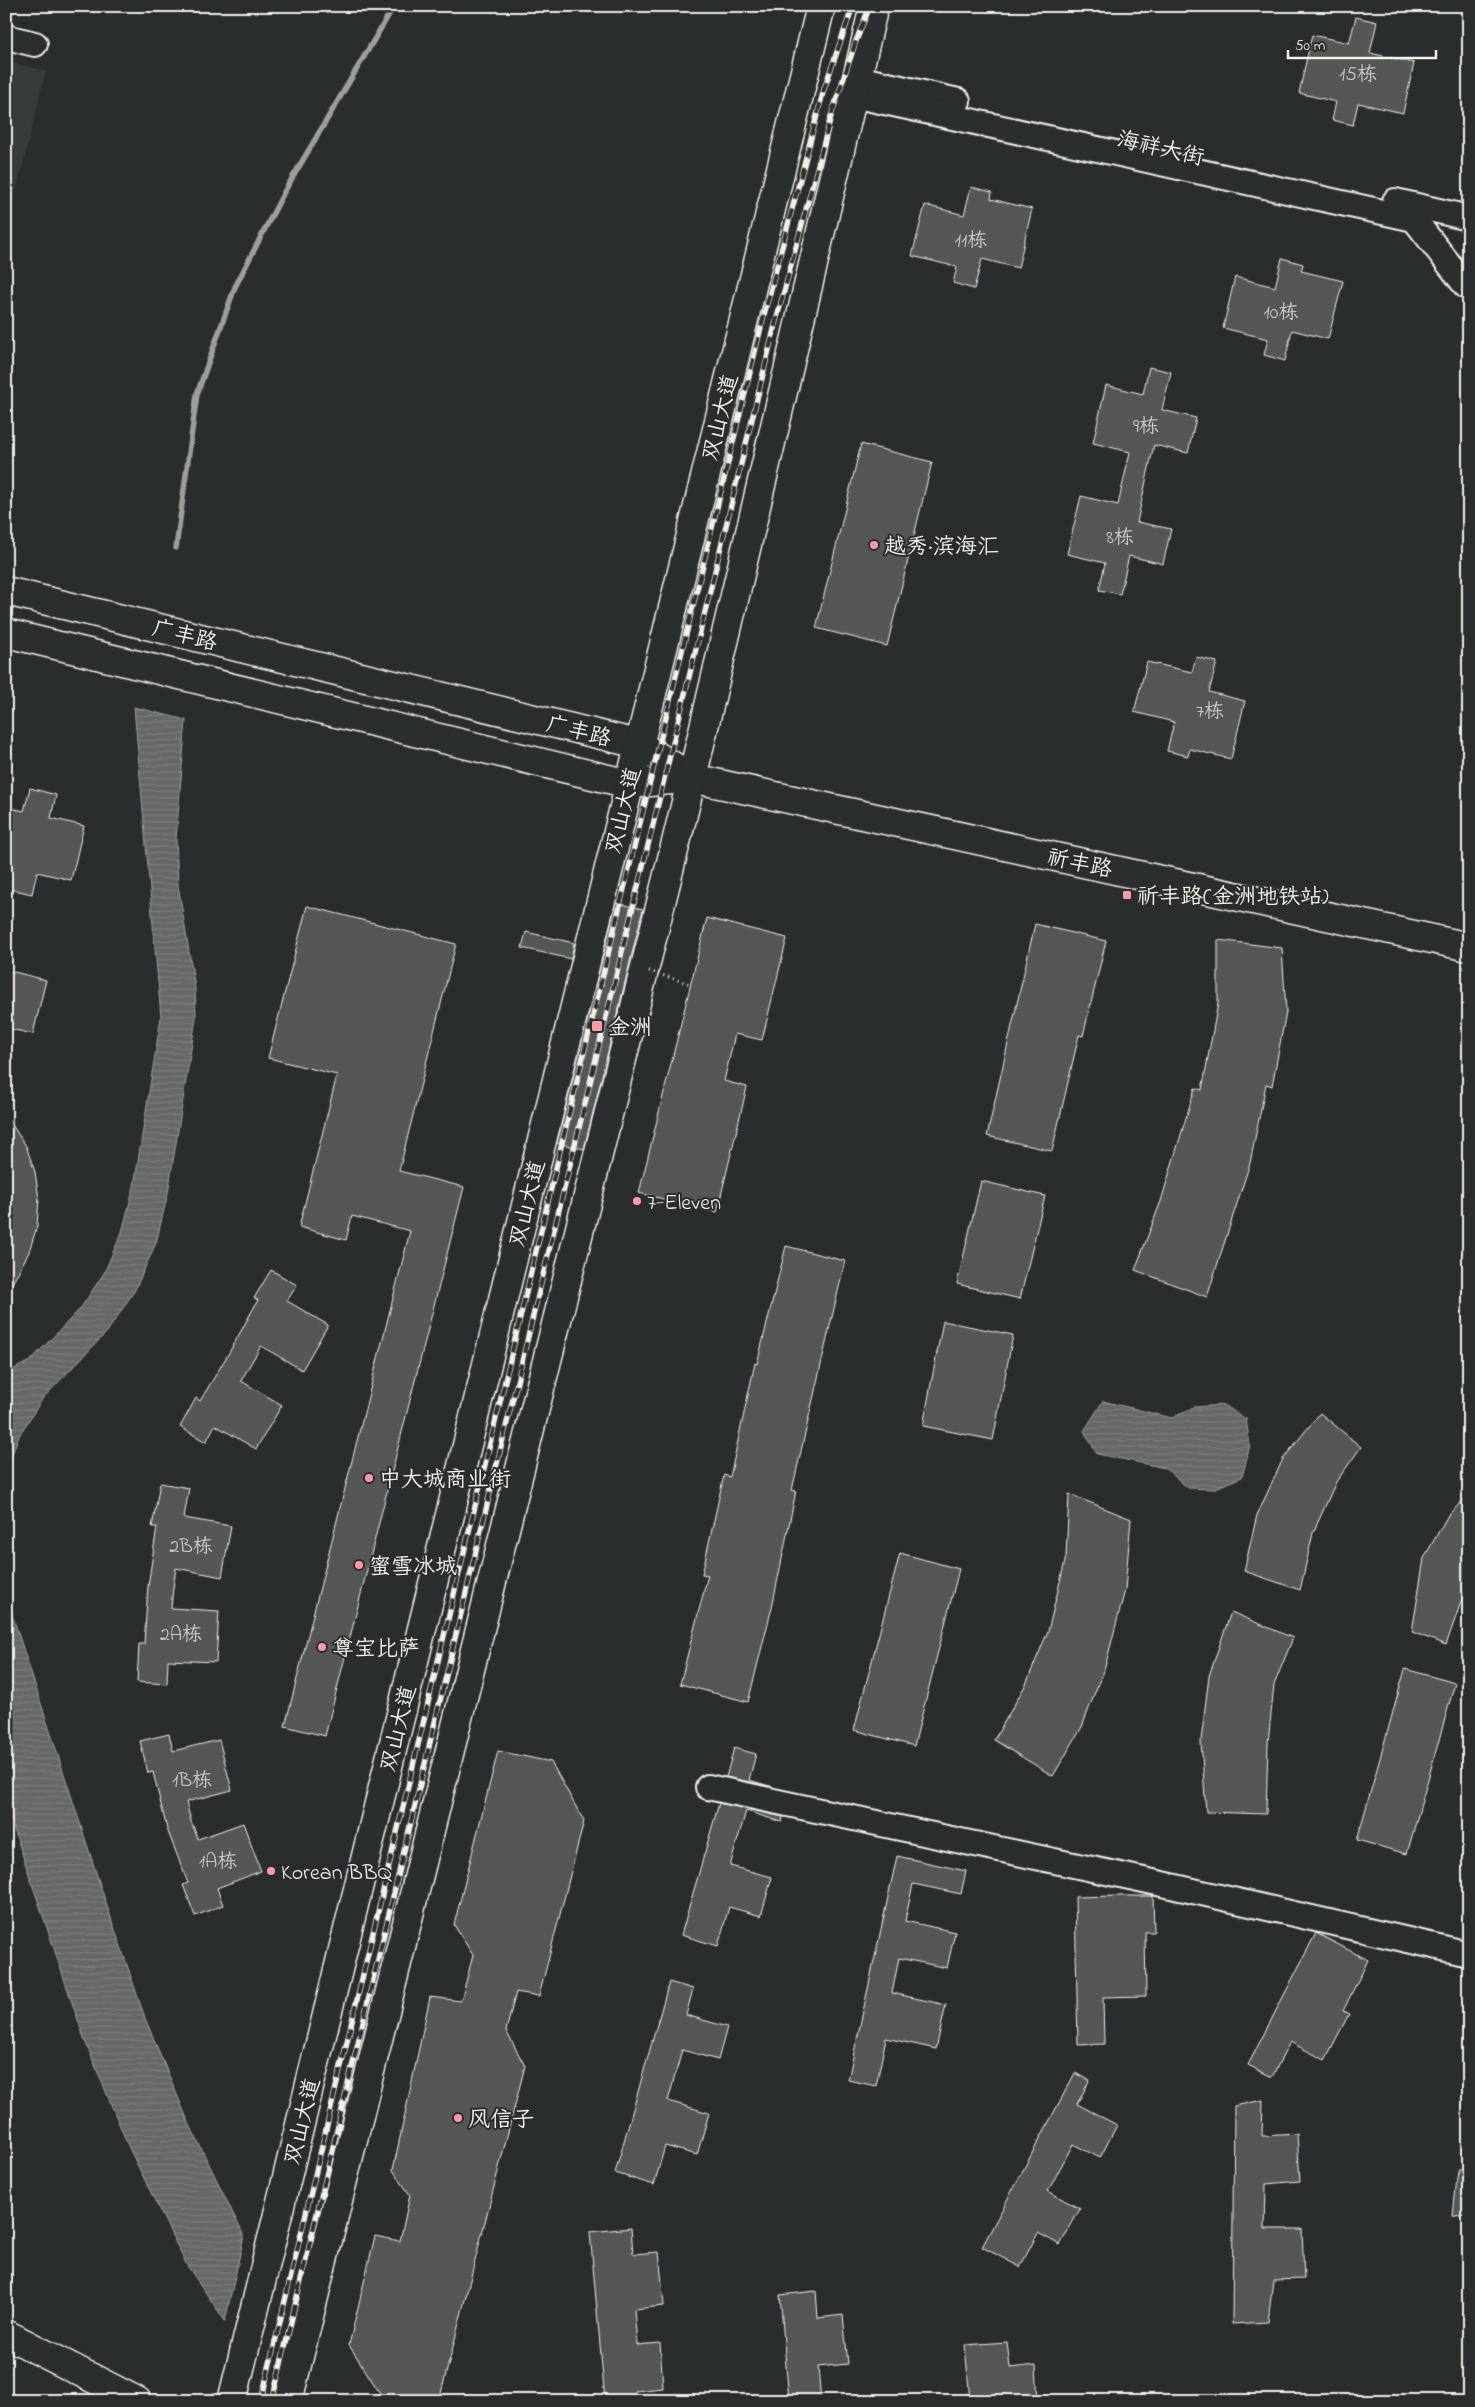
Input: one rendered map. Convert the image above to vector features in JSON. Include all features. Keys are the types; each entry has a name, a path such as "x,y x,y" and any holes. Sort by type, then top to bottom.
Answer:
{"street":[{"name":"双山大道","path":"232,2401 628,784 821,6"},
{"path":"288,2401 692,778 874,6"},
{"path":"6,37 35,44"},
{"name":"海祥大街","path":"855,86 1466,217"},
{"name":"海祥大街","path":"855,86 1414,219 1466,286 1469,287"},
{"name":"海祥大街","path":"1438,250 1442,230 1451,221 1466,217"},
{"name":"广丰路","path":"6,591 638,744 692,778"},
{"name":"广丰路","path":"6,634 628,784 692,778"},
{"name":"祈丰路","path":"692,778 1469,947"},
{"path":"708,1787 1167,1884 1469,1954"},
{"path":"6,2334 137,2401"}],"path":[{"path":"649,971 690,984"}],"shaded area":[{"path":"6,61 46,71 6,233"},
{"path":"134,707 186,720 176,839 178,885 195,988 196,1018 168,1193 156,1243 135,1290 107,1332 43,1398 20,1434 6,1469 6,1373 30,1361 80,1309 104,1273 122,1232 134,1186 161,1017"},
{"path":"1103,1401 1172,1418 1194,1407 1224,1405 1246,1419 1250,1445 1242,1477 1213,1489 1188,1488 1165,1468 1097,1454 1084,1431"},
{"path":"6,1596 145,2018 188,2121 244,2236 225,2321 186,2264 129,2148 85,2041 6,1806"}],"building":[{"path":"1356,17 1377,22 1370,53 1414,63 1403,113 1358,103 1353,125 1332,120 1336,102 1299,93 1312,35 1349,43"},
{"path":"971,187 992,192 991,199 1032,209 1018,268 982,259 974,289 953,283 957,267 912,256 925,205 964,215"},
{"path":"1282,258 1303,264 1301,271 1343,281 1328,339 1292,330 1285,361 1264,355 1268,339 1223,328 1235,277 1275,287"},
{"path":"1149,367 1171,372 1162,410 1196,418 1188,453 1154,445 1137,522 1171,529 1163,564 1129,556 1120,594 1099,590 1105,563 1067,554 1081,496 1118,505 1130,452 1093,443 1106,385 1143,394"},
{"name":"越秀·滨海汇","path":"861,444 932,462 887,646 816,628"},
{"path":"1196,657 1217,662 1209,692 1245,701 1231,759 1190,749 1188,756 1167,751 1174,722 1134,712 1147,662 1192,672"},
{"path":"30,788 56,795 51,818 84,826 71,880 37,872 32,894 6,888 11,865 6,864 6,807 24,811"},
{"path":"616,903 643,909 584,1149 557,1143"},
{"path":"307,906 456,944 399,1171 464,1187 325,1736 285,1726 410,1231 352,1216 346,1240 299,1227 337,1075 268,1058"},
{"path":"707,918 787,938 762,1040 735,1034 724,1081 747,1087 717,1212 639,1193"},
{"path":"1035,924 1106,941 1083,1036 1079,1035 1052,1151 987,1136"},
{"path":"526,932 574,943 571,959 522,948"},
{"path":"1218,940 1282,948 1286,1012 1272,1086 1266,1084 1250,1163 1207,1297 1135,1270 1161,1201 1195,1088 1202,1090 1218,1003"},
{"path":"6,970 46,980 33,1034 6,1028"},
{"path":"6,1116 26,1146 35,1172 39,1199 37,1226 29,1252 6,1295"},
{"path":"981,1181 1045,1196 1020,1299 957,1284"},
{"path":"786,1246 845,1261 792,1490 796,1491 772,1607 748,1702 680,1684 708,1575 702,1574 724,1475 730,1477 755,1363 757,1364"},
{"path":"271,1270 297,1285 287,1301 328,1325 302,1370 261,1346 251,1363 241,1381 282,1405 256,1449 215,1425 206,1442 180,1427 196,1398 200,1401 230,1351 258,1300 254,1298"},
{"path":"943,1321 1013,1335 993,1440 923,1426"},
{"path":"1320,1413 1361,1447 1336,1482 1313,1533 1300,1590 1244,1571 1257,1515 1283,1459"},
{"path":"160,1483 189,1488 184,1518 231,1526 222,1577 176,1568 173,1588 171,1608 219,1611 216,1662 168,1660 167,1684 137,1682 139,1644 144,1644 148,1586 157,1527 152,1527"},
{"path":"1069,1494 1131,1519 1125,1590 1106,1663 1082,1727 1053,1776 994,1740 1026,1684 1048,1631 1066,1557"},
{"path":"1469,1495 1469,1579 1446,1645 1412,1632 1424,1558 1448,1515"},
{"path":"900,1553 959,1569 914,1746 854,1730"},
{"path":"1231,1612 1293,1638 1274,1685 1268,1743 1266,1814 1206,1812 1201,1741 1209,1676"},
{"path":"1405,1669 1455,1683 1407,1854 1357,1840"},
{"path":"169,1734 173,1751 219,1740 232,1790 186,1802 191,1821 198,1839 243,1823 261,1871 217,1888 223,1905 195,1916 183,1885 188,1883 167,1829 153,1772 148,1773 140,1741"},
{"path":"734,1748 756,1754 749,1780 773,1787 726,1777"},
{"name":"风信子","path":"498,1751 551,1762 584,1821 539,1996 516,1992 506,2031 525,2066 439,2401 385,2401 349,2345 375,2236 400,2241 410,2195 393,2170 430,1997 461,2001 473,1955 454,1925"},
{"path":"719,1803 783,1817 782,1822 746,1811 730,1866 772,1877 761,1916 729,1907 718,1946 681,1935"},
{"path":"897,1856 966,1871 961,1894 913,1884 905,1921 955,1932 947,1968 899,1958 892,1993 946,2005 936,2049 886,2038 876,2086 848,2080"},
{"path":"1153,1896 1154,1932 1145,1932 1146,1996 1103,1997 1104,2044 1078,2045 1075,1897"},
{"path":"1316,1933 1368,1960 1343,2011 1349,2014 1325,2060 1290,2042 1272,2077 1248,2065"},
{"path":"669,1982 693,1989 686,2015 727,2027 718,2060 682,2050 668,2101 709,2113 697,2155 665,2146 654,2185 615,2173"},
{"path":"1075,2073 1090,2080 1077,2104 1117,2125 1100,2158 1073,2144 1048,2191 1080,2209 1060,2245 1038,2233 1020,2267 982,2247"},
{"path":"1263,2100 1262,2136 1297,2134 1300,2181 1266,2184 1265,2229 1302,2229 1304,2279 1273,2280 1268,2322 1232,2324 1234,2106"},
{"path":"1458,2169 1469,2169 1469,2217 1453,2215"},
{"path":"631,2228 633,2254 659,2252 664,2306 634,2309 637,2345 660,2343 663,2388 635,2391 636,2401 605,2401 590,2232"},
{"path":"816,2291 818,2318 843,2315 848,2364 818,2367 821,2401 789,2401 780,2295"},
{"path":"1007,2342 1010,2368 1036,2365 1038,2401 970,2401 965,2345"}],"waterway":[{"path":"176,548 197,394 235,287 284,192 394,6"}],"railway":[{"path":"261,2401 560,1151 764,315 824,89 853,6"},
{"path":"272,2401 494,1476 775,325 831,116 870,6"}],"place":[{"name":"越秀·滨海汇","path":"874,545"},
{"name":"祈丰路(金洲地铁站)","path":"1127,895"},
{"name":"金洲","path":"597,1026"},
{"name":"7-Eleven","path":"637,1201"},
{"name":"中大城商业街","path":"369,1478"},
{"name":"蜜雪冰城","path":"359,1565"},
{"name":"尊宝比萨","path":"322,1647"},
{"name":"Korean BBQ","path":"271,1871"},
{"name":"风信子","path":"458,2118"}]}
